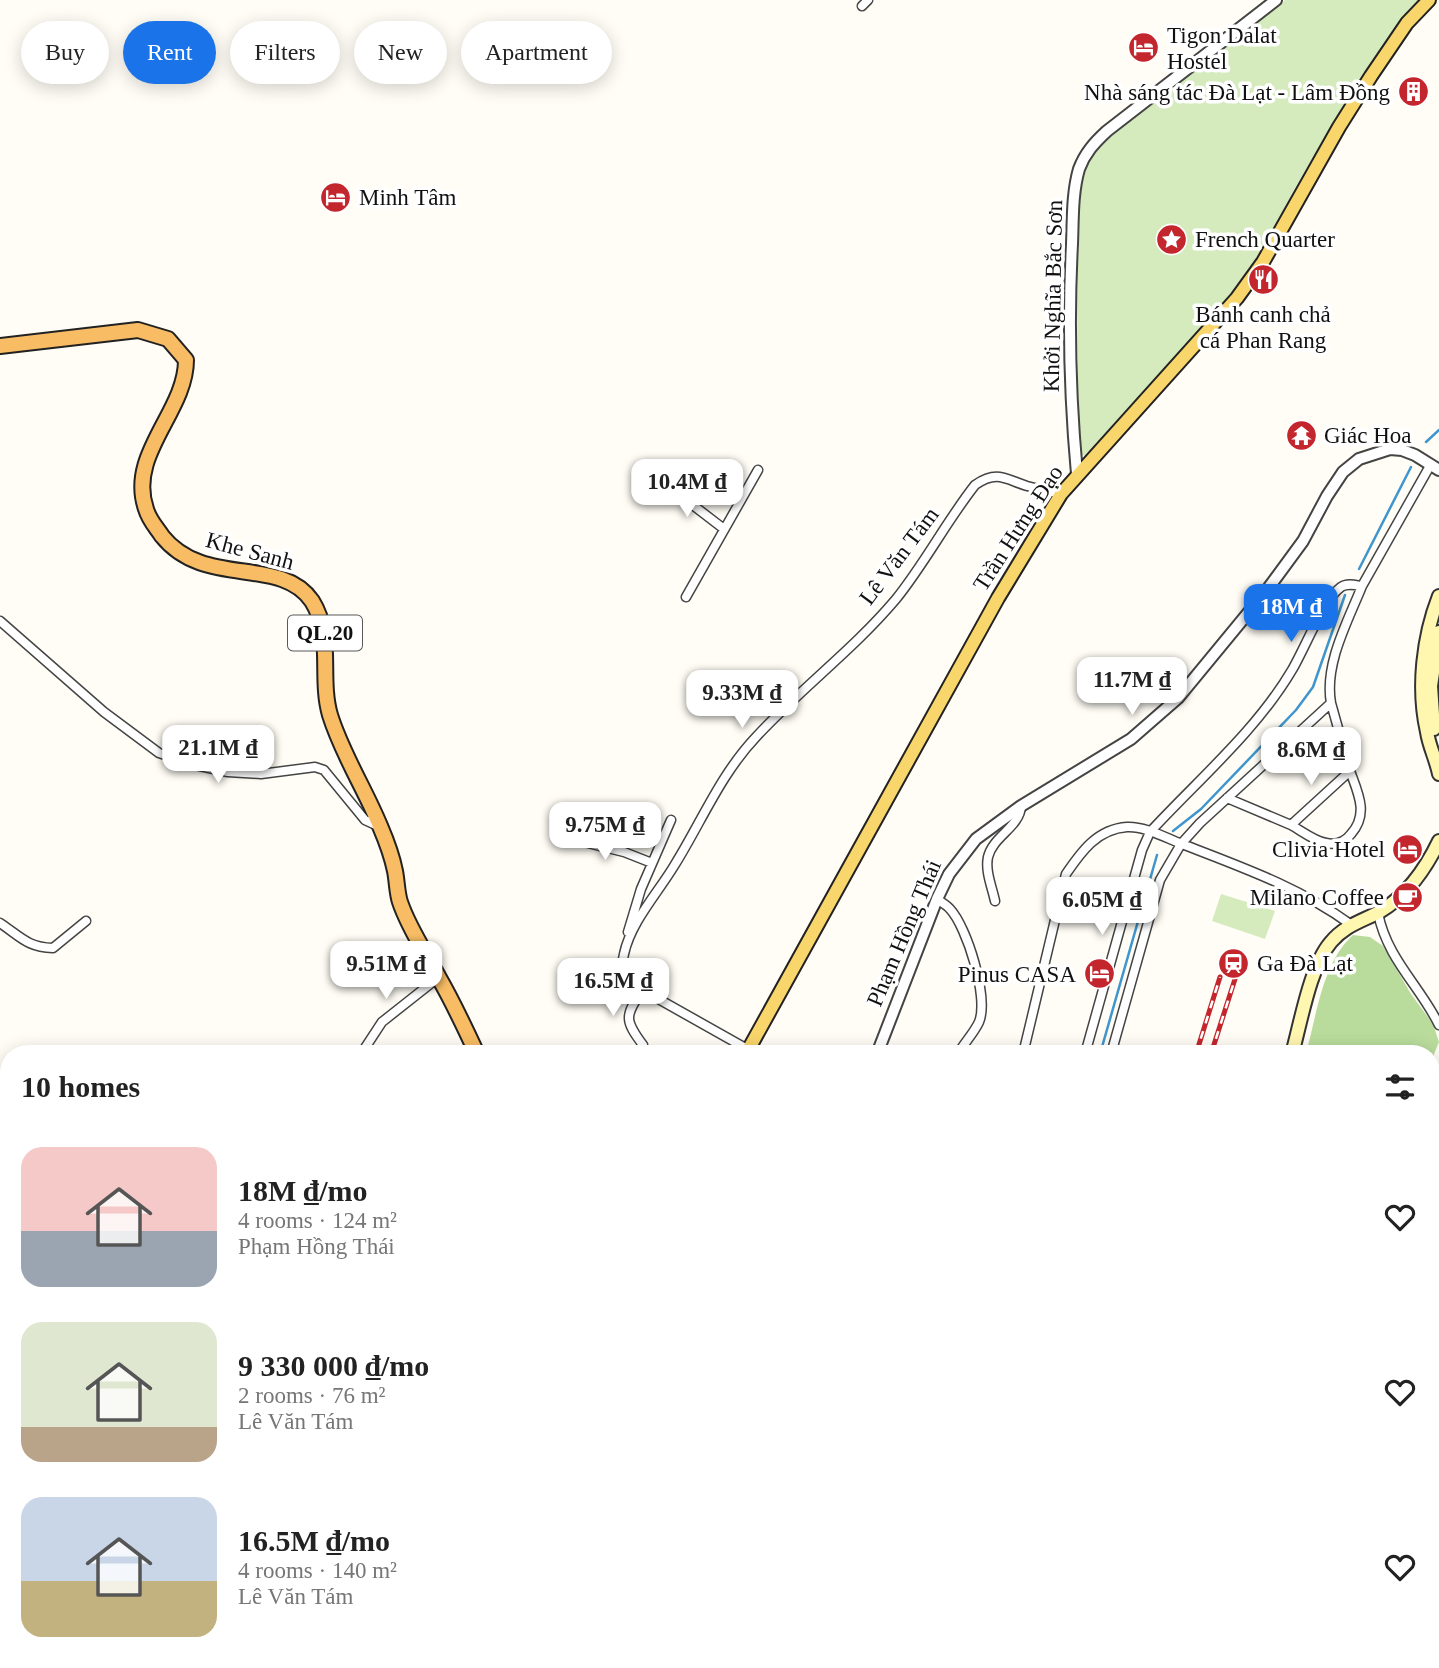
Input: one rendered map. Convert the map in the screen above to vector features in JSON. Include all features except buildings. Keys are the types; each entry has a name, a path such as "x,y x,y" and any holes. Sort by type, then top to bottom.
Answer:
{"highway":[{"name":"Khe Sanh","path":"0,346 138,330 168,340 186,360 186,374 181,389 147,457 143,484 145,506 150,521 173,549 184,555 207,566 281,578 303,591 313,604 325,634 330,714 381,828 395,869 400,901 473,1045"}],"main road":[{"name":"Trần Hưng Đạo","path":"752,1045 998,598 1060,494 1243,289 1263,262 1371,76 1407,23 1429,0"},
{"path":"1439,596 1422,690 1427,735 1439,774"},
{"path":"1435,757 1431,686 1438,640"},
{"path":"1295,1045 1320,960 1334,938 1350,924 1378,913 1405,891 1429,861 1439,841"}],"street":[{"name":"Khởi Nghĩa Bắc Sơn","path":"1077,474 1072,380 1071,266 1075,188 1084,156 1107,131 1276,0"},
{"name":"Phạm Hồng Thái","path":"880,1045 937,899 949,874 968,847 993,825 1021,806 1131,739 1178,698 1267,590 1303,541 1326,496 1343,472 1359,459 1390,449 1402,450 1435,467"},
{"path":"1227,798 1291,825 1324,843 1336,844 1348,838 1357,827 1362,816 1361,801 1331,704 1331,675 1337,650 1362,586 1435,467"},
{"path":"686,597 758,470"},
{"name":"Lê Văn Tám","path":"624,952 631,933 675,865 716,790 739,756 896,598 975,485 986,477 1001,476 1060,494"},
{"path":"668,486 724,529"},
{"path":"1088,1045 1142,850 1150,832 1244,734 1278,694 1306,648 1330,598 1348,584 1362,586"},
{"path":"1433,618 1438,640"},
{"path":"0,621 104,712 159,753 228,772 261,774 316,767 324,770 365,820 381,828"},
{"path":"1114,1045 1160,880 1181,844 1200,823 1331,704"},
{"path":"1291,825 1350,771"},
{"path":"995,901 988,856 1021,815 1021,806"},
{"path":"671,820 636,903 624,952 624,975 629,983 736,1045"},
{"path":"1025,1045 1066,874 1080,854 1108,831 1128,827 1150,832 1285,885 1322,904 1350,924"},
{"path":"568,838 624,852 652,863"},
{"path":"937,899 951,909 969,945 981,998 978,1022 964,1045"},
{"path":"1378,913 1381,929 1406,976 1439,1025"},
{"path":"0,923 24,942 37,947 53,948 86,920"},
{"path":"367,1045 382,1022 439,977"},
{"path":"642,991 630,1009 628,1018 629,1026 643,1045"}],"green space":[{"name":"French Quarter","path":"1285,0 1419,0 1352,92 1263,247 1220,309 1086,456 1078,454 1077,283 1079,196 1083,172 1093,153 1109,137"},
{"path":"1221,894 1275,911 1265,939 1212,921"},
{"path":"1353,935 1370,937 1383,946 1411,994 1433,1024 1438,1045 1308,1045 1327,975"}],"waterway":[{"path":"1426,442 1439,430"},
{"path":"1359,569 1411,467"},
{"path":"1173,831 1201,809 1296,710 1313,687 1345,595"},
{"path":"1103,1045 1157,855"}],"railway":[{"path":"1199,1045 1220,977"},
{"path":"1214,1045 1235,979"}],"place":[{"name":"Tigon Dalat Hostel","path":"1144,48"},
{"name":"Nhà sáng tác Đà Lạt - Lâm Đồng","path":"1413,92"},
{"name":"Minh Tâm","path":"336,197"},
{"name":"French Quarter","path":"1172,239"},
{"name":"Bánh canh chả cá Phan Rang","path":"1263,280"},
{"name":"Giác Hoa","path":"1301,435"},
{"name":"Clivia Hotel","path":"1408,849"},
{"name":"Milano Coffee","path":"1407,897"},
{"name":"Ga Đà Lạt","path":"1234,963"},
{"name":"Pinus CASA","path":"1099,974"}]}
